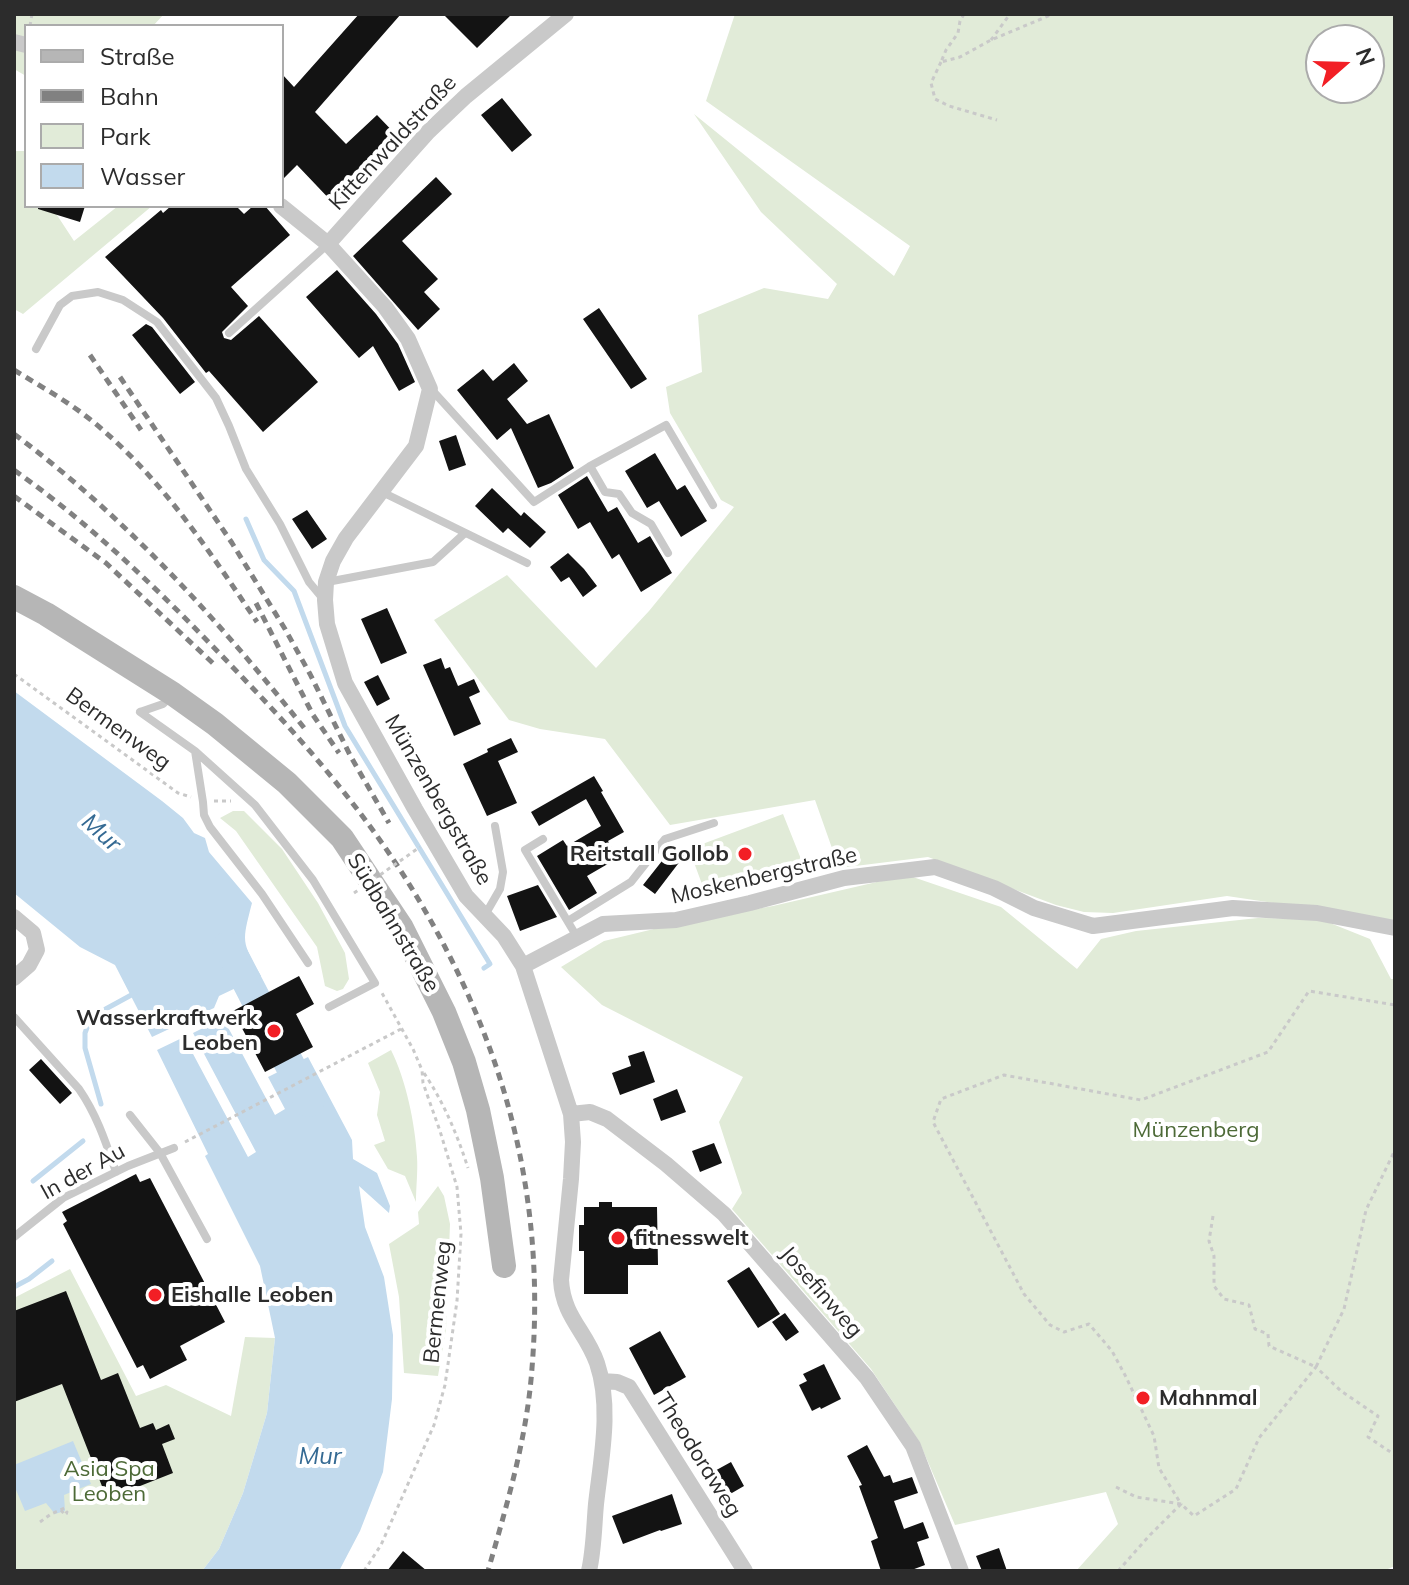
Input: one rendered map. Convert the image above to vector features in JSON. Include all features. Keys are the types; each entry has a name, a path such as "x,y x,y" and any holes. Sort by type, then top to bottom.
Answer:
{"main road":[{"name":"Südbahnstraße","path":"14,597 173,694 215,724 275,773 342,838 402,928 444,1012 464,1062 478,1110 498,1210 504,1266"}],"street":[{"name":"Kittenwaldstraße","path":"328,244 428,132 466,96 566,14"},
{"path":"283,208 328,244 385,307 408,339 430,389"},
{"name":"Münzenbergstraße","path":"430,389 416,446 346,538 333,561 326,582 327,624 345,683 415,809 466,896 504,936 523,966 571,1114 573,1154 562,1294 565,1306 591,1350 602,1381 604,1420 589,1571"},
{"name":"Moskenbergstraße","path":"523,966 603,924 676,920 844,878 935,867 994,888 1034,908 1093,926 1233,908 1317,913 1395,928"},
{"path":"14,917 33,933 37,950 29,965 14,978"},
{"name":"Josefinweg","path":"571,1114 590,1112 607,1119 724,1214 867,1378 913,1446 961,1571"},
{"name":"Theodoraweg","path":"602,1381 629,1387 745,1571"}],"lane":[{"path":"229,333 328,244"},
{"path":"36,349 60,305 72,296 98,292 123,300 157,322 216,398 246,469 280,524 309,582 325,600"},
{"path":"430,389 534,502 590,466 666,425 713,505"},
{"path":"590,466 605,492 619,494 632,513 651,524 668,553"},
{"path":"381,492 527,563"},
{"path":"326,582 433,562 465,533"},
{"path":"173,694 163,704 140,712 195,751 255,805 313,880 375,983 333,1005"},
{"path":"195,751 204,815 210,827 262,894 308,963"},
{"path":"568,921 631,882 665,839 714,823"},
{"path":"485,915 500,889 503,872 495,826"},
{"path":"543,839 525,850 577,937"},
{"path":"14,1017 88,1102 101,1127 116,1172"},
{"path":"130,1115 160,1153 207,1239"},
{"name":"In der Au","path":"14,1237 63,1198 174,1148"}],"path":[{"path":"964,14 958,33 946,50 931,83 935,99 997,120"},
{"path":"991,40 1010,14"},
{"path":"941,62 960,57 991,40 1053,14"},
{"name":"Bermenweg","path":"14,674 178,793 203,802 230,801 255,805"},
{"path":"354,893 420,847"},
{"name":"Bermenweg","path":"364,1571 381,1545 434,1425 445,1385 457,1301 461,1234 457,1187 423,1083 422,1070 375,983"},
{"path":"1395,1005 1309,991 1268,1052 1141,1100 1004,1075 941,1099 933,1122 1024,1294 1050,1325 1064,1332 1089,1324 1112,1351 1154,1436 1159,1468 1181,1504 1194,1516 1236,1489 1259,1438 1316,1367 1344,1309 1366,1210 1395,1150"},
{"path":"174,1148 401,1029"},
{"path":"422,1070 448,1113 468,1168"},
{"path":"1213,1216 1209,1241 1214,1256 1214,1286 1224,1299 1249,1305 1255,1329 1268,1334 1269,1346 1316,1367 1341,1391 1378,1416 1368,1437 1395,1455"},
{"path":"1116,1487 1136,1497 1181,1504"},
{"path":"1118,1571 1181,1504"},
{"path":"40,1522 67,1507"},
{"path":"61,1510 65,1515 68,1513"}],"green space":[{"path":"14,14 164,14 155,24 24,24 24,75 14,69"},
{"path":"735,14 1395,14 1395,921 1227,896 1113,913 1084,912 1056,905 928,857 839,868 815,800 670,825 605,739 540,729 509,720 434,620 507,575 596,668 649,611 734,507 721,500 670,413 666,387 702,372 698,315 764,288 828,299 837,284 761,212 694,114 894,276 910,246 706,101"},
{"path":"14,151 24,151 24,208 55,208 74,241 115,208 150,208 23,314 14,309"},
{"path":"233,811 244,811 282,849 318,903 345,953 349,979 343,989 337,991 325,986 317,947 236,831 220,818"},
{"name":"Reitstall Gollob","path":"783,814 801,859 706,895 689,849"},
{"name":"Münzenberg","path":"907,875 1001,907 1077,969 1101,939 1136,931 1258,918 1320,919 1370,939 1391,979 1395,979 1395,1566 1383,1571 1076,1571 1118,1524 1106,1492 955,1525 919,1441 871,1369 732,1209 742,1193 719,1122 743,1077 602,1005 561,967 604,941"},
{"path":"391,1050 405,1088 414,1130 416,1202 405,1176 388,1169 374,1145 385,1141 377,1115 380,1092 368,1063"},
{"path":"438,1186 444,1196 450,1224 446,1329 438,1376 404,1373 399,1297 389,1244 419,1224 418,1212"},
{"name":"Asia Spa Leoben","path":"70,1269 136,1396 166,1385 231,1416 245,1337 275,1338 267,1413 243,1493 219,1549 202,1571 14,1571 14,1298"}],"water":[{"name":"Mur","path":"14,691 162,801 183,818 194,833 205,838 209,852 252,903 245,941 261,976 219,996 214,1008 152,1037 115,965 80,947 14,893"},
{"name":"Mur","path":"223,1018 275,1115 285,1109 268,1077 308,1057 352,1140 353,1159 377,1173 390,1206 389,1213 359,1186 365,1227 384,1277 393,1335 392,1399 383,1472 360,1531 339,1571 202,1571 219,1549 243,1493 267,1413 275,1338 260,1266 157,1050 184,1037 248,1157 256,1152 193,1033"},
{"path":"73,1441 91,1484 64,1495 65,1511 55,1514 46,1503 25,1511 14,1485 14,1465"}],"building":[{"path":"359,14 401,14 315,112 346,144 377,115 403,142 336,206 297,165 284,178 284,76 294,87"},
{"path":"443,14 512,14 477,48"},
{"path":"502,98 532,135 512,152 481,115"},
{"path":"436,177 452,194 402,241 438,279 424,292 440,309 418,330 353,256"},
{"path":"38,208 84,208 80,222"},
{"path":"169,208 238,208 244,214 251,208 267,208 290,235 231,287 248,306 222,332 224,338 231,340 259,316 318,382 263,432 209,371 206,373 163,318 105,257 161,210 163,213"},
{"path":"337,270 398,344 415,382 399,391 373,346 359,358 306,297"},
{"path":"599,308 647,379 631,389 583,319"},
{"path":"146,324 152,327 195,382 180,394 132,335"},
{"path":"514,363 528,381 507,399 527,424 549,414 574,468 538,488 511,428 497,440 457,390 483,369 493,381"},
{"path":"456,435 466,465 449,471 439,441"},
{"path":"655,453 677,490 685,485 707,521 681,537 659,501 647,508 625,471"},
{"path":"587,476 608,512 617,507 638,543 650,536 672,573 641,592 619,554 612,559 590,522 578,529 558,495"},
{"path":"492,488 521,516 524,512 546,532 530,548 508,528 503,533 475,506"},
{"path":"307,510 327,539 312,549 292,519"},
{"path":"568,553 597,586 583,597 569,577 561,582 550,567"},
{"path":"387,608 407,653 381,664 361,619"},
{"path":"441,658 445,669 450,667 458,686 474,679 480,692 469,697 481,724 454,736 423,665"},
{"path":"378,675 390,699 377,706 364,682"},
{"path":"511,738 518,752 498,761 517,803 487,816 463,764"},
{"path":"594,776 624,832 608,841 618,858 587,876 597,893 569,910 537,856 563,840 567,846 601,826 586,799 539,826 531,812"},
{"path":"673,847 684,856 655,894 643,885"},
{"path":"538,885 557,917 520,931 507,896"},
{"name":"Wasserkraftwerk Leoben","path":"299,976 314,1004 296,1014 313,1047 265,1072 233,1011"},
{"path":"644,1051 655,1082 620,1095 612,1073 631,1066 628,1056"},
{"path":"41,1059 72,1093 60,1104 29,1070"},
{"path":"677,1089 686,1112 661,1121 653,1099"},
{"path":"714,1143 722,1163 700,1172 692,1151"},
{"name":"Eishalle Leoben","path":"136,1174 140,1182 150,1178 225,1322 180,1346 187,1360 150,1379 143,1365 137,1368 63,1224 67,1221 62,1212"},
{"name":"fitnesswelt","path":"599,1202 612,1202 612,1207 657,1207 658,1265 628,1265 628,1294 584,1294 584,1251 579,1251 579,1225 584,1225 584,1207 599,1207"},
{"path":"749,1267 780,1314 758,1328 727,1281"},
{"path":"66,1291 101,1380 118,1373 140,1428 153,1423 156,1430 169,1424 175,1439 162,1444 173,1473 107,1499 62,1384 14,1402 14,1311"},
{"path":"785,1313 799,1332 786,1341 772,1322"},
{"path":"660,1331 686,1377 654,1395 629,1348"},
{"path":"824,1364 841,1399 812,1411 799,1385 807,1381 803,1374"},
{"path":"867,1445 884,1477 890,1475 893,1483 912,1477 918,1493 894,1501 904,1529 923,1522 929,1538 917,1542 925,1565 909,1571 881,1571 871,1541 878,1538 859,1486 862,1485 847,1456"},
{"path":"731,1462 744,1486 725,1497 711,1473"},
{"path":"672,1494 682,1524 623,1544 612,1516"},
{"path":"999,1548 1007,1571 982,1571 976,1556"},
{"path":"403,1551 427,1571 387,1571"}],"waterway":[{"path":"246,519 264,560 294,591 345,726 490,964 484,968"},
{"name":"Mur","path":"227,947 309,1102"},
{"path":"101,1104 85,1048 85,1033 91,1017 135,993"},
{"path":"33,1181 83,1141"},
{"path":"14,1287 52,1261"}],"railway":[{"path":"90,355 141,430"},
{"path":"14,370 84,414 127,453 187,522 257,622"},
{"path":"120,377 232,543 285,629 389,823"},
{"path":"14,434 95,500 169,572 239,649 305,729"},
{"path":"14,470 106,543 162,596 291,730 358,811 399,868 448,952 474,1009 496,1066 513,1124 525,1183 535,1305 526,1420 488,1571"},
{"path":"14,496 106,563 217,667"},
{"path":"256,603 313,715 339,753"}],"place":[{"name":"Reitstall Gollob","path":"745,854"},
{"name":"Wasserkraftwerk Leoben","path":"274,1031"},
{"name":"fitnesswelt","path":"618,1238"},
{"name":"Eishalle Leoben","path":"155,1295"},
{"name":"Mahnmal","path":"1143,1398"}]}
